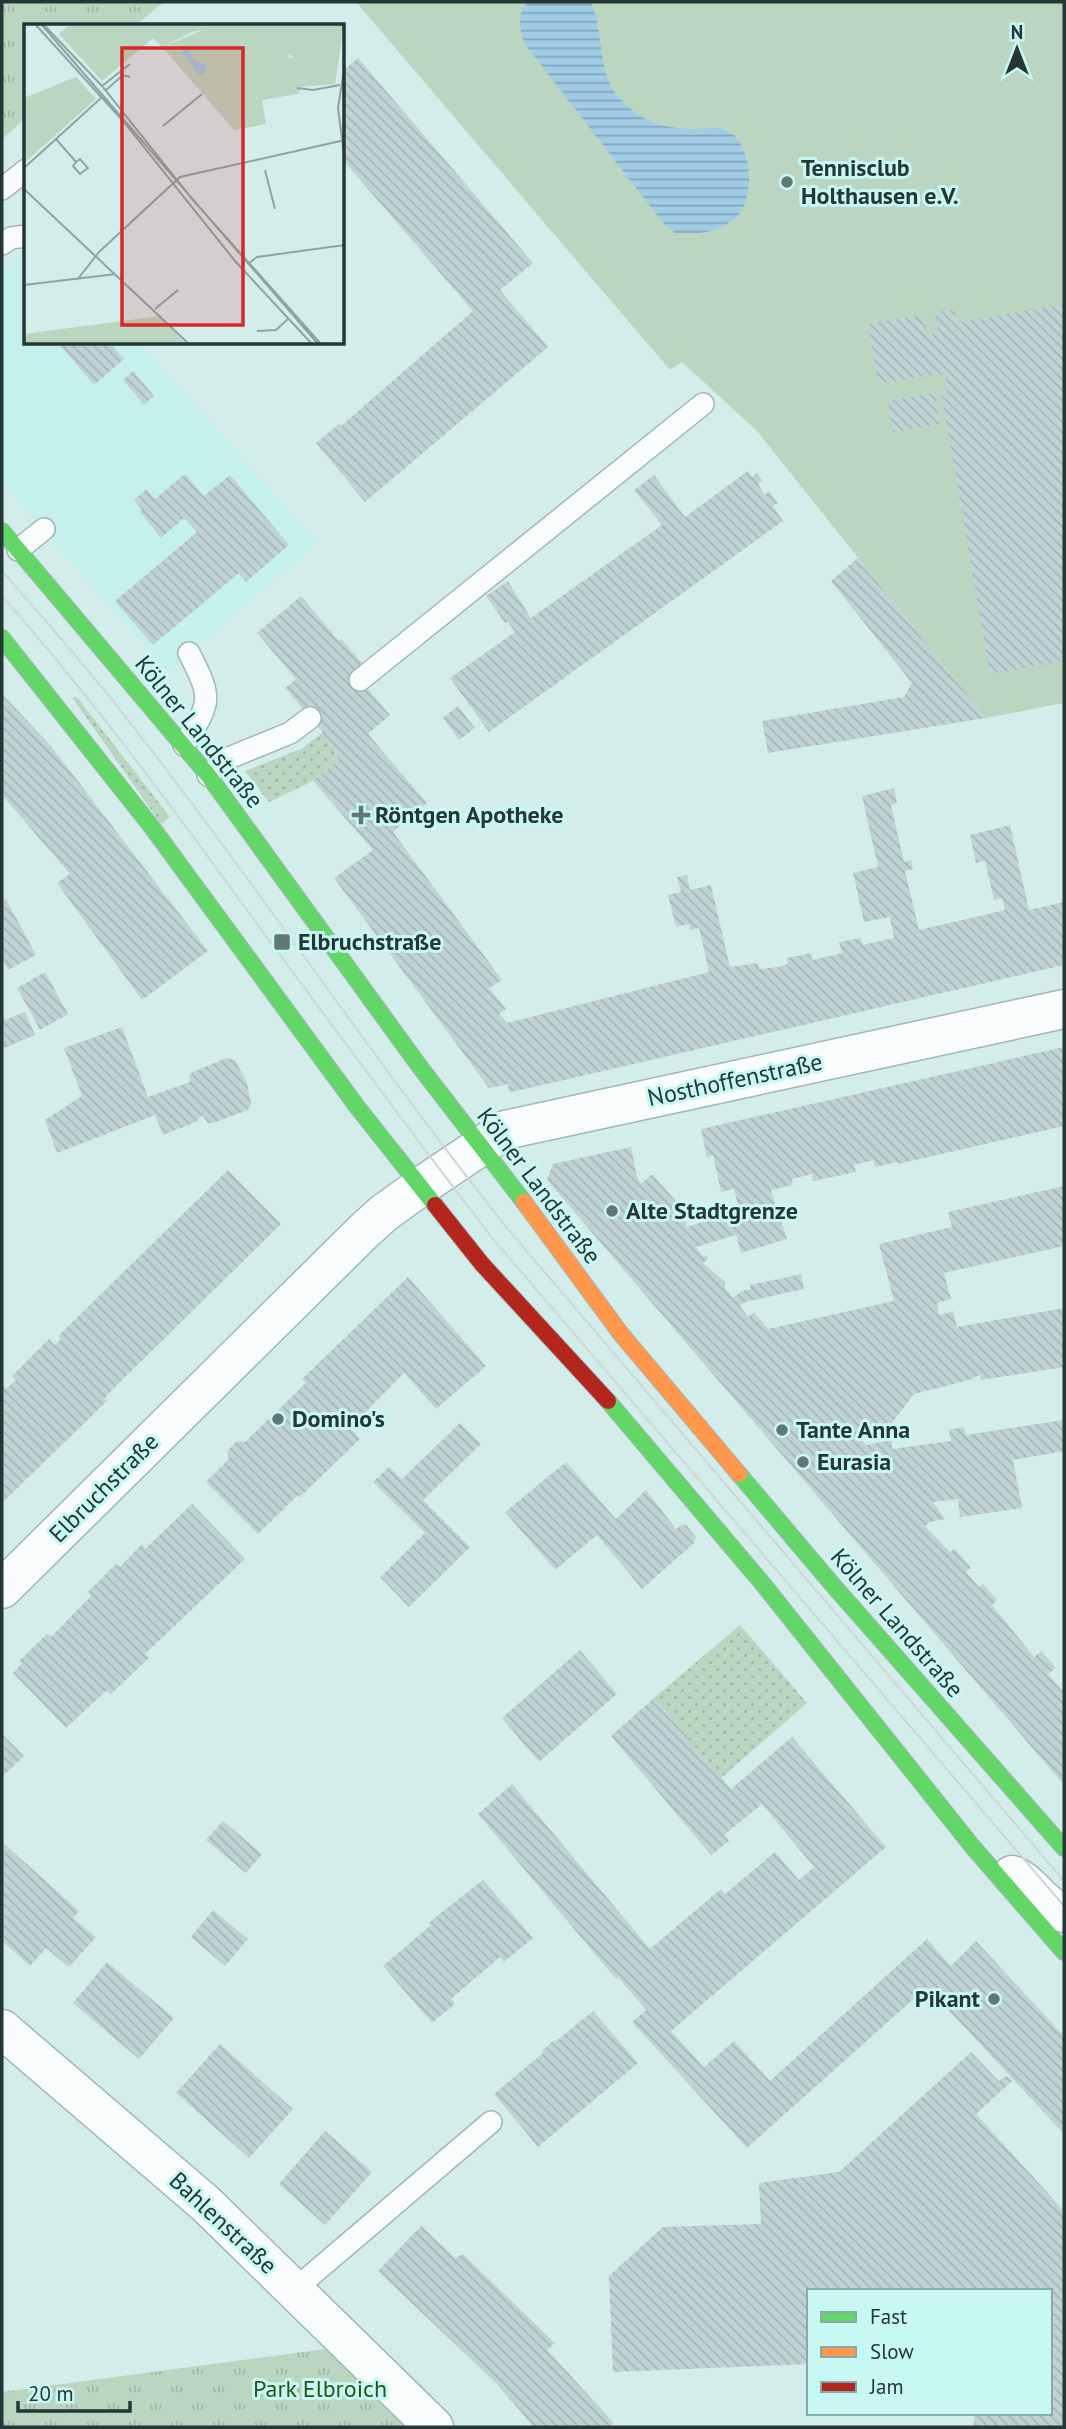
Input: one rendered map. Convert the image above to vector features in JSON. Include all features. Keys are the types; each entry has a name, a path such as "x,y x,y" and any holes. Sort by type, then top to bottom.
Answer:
{"main road":[{"name":"Kölner Landstraße","path":"2,531 208,775 420,1067 621,1334 832,1584 1064,1849"},
{"path":"2,638 139,809 358,1108 482,1264 627,1422 763,1584 990,1867 1064,1952"}],"street":[{"name":"Nosthoffenstraße","path":"420,1187 505,1130 1064,1009"},
{"name":"Elbruchstraße","path":"2,1589 365,1230 420,1187"},
{"path":"990,1867 1021,1879 1050,1908 1064,1913"},
{"name":"Bahlenstraße","path":"2,2029 206,2204 434,2427"}],"lane":[{"path":"2,189 24,172"},
{"path":"2,244 11,238 24,236"},
{"path":"360,680 703,404"},
{"path":"18,550 44,529"},
{"path":"184,745 207,704 204,681 189,653"},
{"path":"208,775 224,760 290,733 310,718"},
{"path":"294,2290 491,2122"}],"shaded area":[{"path":"528,2 591,2 607,76 619,98 636,113 664,126 685,129 720,128 733,134 745,154 749,181 748,194 736,217 718,229 697,233 675,233 663,223 524,43 520,16"},
{"path":"24,253 24,345 142,345 317,543 168,671 2,483 2,271"}],"green space":[{"path":"2,2 164,2 137,24 24,24 24,120 2,139"},
{"name":"Tennisclub Holthausen e.V.","path":"356,2 1064,2 1064,703 986,718 757,431 682,362 670,370"},
{"path":"72,697 77,697 170,817 161,824"},
{"path":"321,734 341,758 313,781 269,802 245,771 301,749"},
{"path":"740,1625 807,1703 721,1778 654,1698"},
{"name":"Park Elbroich","path":"334,2348 412,2427 2,2427 2,2392"}],"building":[{"path":"358,58 533,263 500,290 548,347 365,502 316,443 339,424 341,426 473,311 345,162 345,69"},
{"path":"1064,304 1064,661 990,674 941,392 948,391 945,373 878,384 868,324 924,315 927,335 938,333 935,312 955,309 957,323"},
{"path":"60,345 112,345 124,359 94,385"},
{"path":"133,371 154,396 144,405 123,380"},
{"path":"935,393 940,424 893,432 888,401"},
{"path":"748,471 752,477 757,473 762,481 758,484 765,495 769,491 778,503 773,506 783,521 489,732 450,678 515,632 508,622 505,623 486,596 508,581 531,618 662,525 634,490 654,475 685,517"},
{"path":"185,474 204,496 230,475 289,545 246,582 239,573 153,645 115,601 197,532 184,518 161,538 134,500 147,489 155,499"},
{"path":"858,558 986,718 768,753 762,721 904,697 912,683 831,581"},
{"path":"301,596 339,641 341,639 363,664 353,672 390,715 368,734 427,803 393,832 502,980 489,988 506,1009 499,1014 507,1023 709,972 699,928 690,930 689,924 676,927 668,895 681,892 677,877 687,875 690,890 711,885 730,967 758,963 759,969 778,967 788,964 787,958 811,953 812,960 842,953 839,942 861,938 862,945 894,938 890,917 864,922 853,873 878,867 862,796 894,788 897,803 891,805 904,862 911,860 913,869 905,871 919,930 1005,910 1002,898 994,900 985,861 976,863 970,835 1010,825 1029,910 1064,902 1064,965 525,1089 509,1092 508,1084 489,1088 334,878 373,850 313,781 341,758 321,734 323,732 285,688 296,679 257,633"},
{"path":"2,694 51,746 208,951 142,1000 57,883 70,874 2,795"},
{"path":"458,706 475,728 459,740 443,718"},
{"path":"6,899 36,955 8,970 2,959 2,901"},
{"path":"45,972 68,1014 40,1030 17,988"},
{"path":"25,1012 35,1035 2,1049 2,1013 5,1020"},
{"path":"122,1027 148,1097 190,1082 189,1076 193,1072 226,1058 235,1060 247,1083 251,1103 248,1110 213,1123 208,1123 202,1115 196,1122 163,1135 155,1115 57,1153 45,1120 82,1096 64,1048"},
{"path":"1064,1047 1064,1126 898,1164 897,1162 875,1167 874,1160 854,1165 856,1172 813,1181 812,1174 792,1179 793,1185 771,1190 787,1239 741,1253 736,1235 696,1247 703,1257 706,1255 708,1259 703,1263 725,1282 725,1288 733,1298 742,1291 751,1289 750,1285 801,1274 804,1289 745,1302 740,1306 748,1317 754,1312 768,1329 894,1301 879,1244 952,1227 948,1212 1064,1186 1064,1246 944,1273 951,1299 937,1303 939,1315 953,1311 957,1327 1064,1308 1064,1367 981,1380 980,1375 914,1394 888,1428 856,1434 866,1445 892,1440 892,1449 951,1441 949,1430 964,1427 966,1435 1064,1420 1064,1451 1013,1460 1022,1508 960,1517 958,1499 933,1502 945,1519 930,1522 925,1526 950,1552 955,1549 971,1568 966,1572 979,1587 983,1584 997,1600 992,1605 1034,1657 1041,1651 1056,1668 1048,1674 1064,1692 1064,1785 547,1180 553,1164 631,1147 641,1184 652,1174 681,1207 687,1227 739,1210 734,1189 721,1192 713,1155 707,1157 701,1129"},
{"path":"228,1170 281,1224 112,1390 104,1399 107,1401 2,1503 2,1384 6,1389 16,1380 12,1376 49,1339 55,1345 61,1339 58,1336"},
{"path":"408,1277 486,1366 436,1409 404,1373 350,1428 360,1439 258,1534 206,1482 229,1459 227,1451 237,1441 245,1442 306,1383 302,1379"},
{"path":"460,1423 481,1444 423,1500 470,1547 409,1607 380,1577 425,1533 373,1482 389,1467 402,1479"},
{"path":"566,1462 616,1519 646,1490 676,1529 686,1525 696,1537 694,1543 642,1589 597,1535 555,1570 505,1512"},
{"path":"192,1504 245,1559 145,1654 149,1658 111,1694 106,1691 66,1728 13,1673 22,1663 19,1661 47,1634 51,1637 91,1596 88,1592 116,1564 120,1567 142,1544 145,1549"},
{"path":"580,1650 617,1694 539,1762 502,1718"},
{"path":"654,1698 731,1789 792,1737 886,1847 671,2031 704,2067 734,2041 770,2081 927,1939 951,1966 976,1941 1064,2036 1064,2134 927,1987 747,2148 632,2022 646,2010 618,1977 616,1979 478,1814 512,1784 650,1949 721,1889 725,1894 775,1852 799,1880 814,1867 762,1804 724,1835 729,1841 711,1855 611,1736"},
{"path":"2,1734 24,1756 2,1777"},
{"path":"223,1821 262,1854 246,1873 206,1840"},
{"path":"2,1842 79,1911 73,1918 96,1937 69,1967 46,1948 30,1966 2,1941"},
{"path":"483,1880 533,1938 504,1962 500,1957 451,1999 455,2004 432,2023 383,1966 431,1925 429,1923"},
{"path":"213,1910 248,1939 225,1966 191,1937"},
{"path":"107,1962 174,2018 139,2059 73,2003"},
{"path":"593,2011 638,2063 538,2147 494,2094 543,2053 553,2041"},
{"path":"220,2044 293,2109 249,2158 176,2093"},
{"path":"971,2052 999,2081 1006,2076 1012,2081 976,2114 1064,2211 1064,2427 974,2427 974,2415 1052,2415 1052,2289 807,2289 807,2364 613,2372 609,2276 663,2227 761,2224 759,2183 839,2172"},
{"path":"325,2131 372,2172 325,2225 279,2184"},
{"path":"421,2226 455,2258 463,2254 555,2343 547,2350 614,2423 609,2427 534,2427 496,2383 378,2271"}],"tram line":[{"path":"2,571 96,680 160,761 406,1096 507,1228 1064,1881"},
{"path":"2,596 131,754 493,1239 1064,1906"}],"traffic: fast":[{"path":"2,531 208,775 420,1067 524,1202"},
{"path":"2,638 151,826 358,1108 435,1205"},
{"path":"608,1401 763,1584 972,1846 1064,1952"},
{"path":"739,1474 1064,1848"}],"traffic: slow":[{"path":"524,1202 621,1334 739,1474"}],"traffic: jam":[{"path":"435,1205 482,1264 608,1401"}],"place":[{"name":"Tennisclub Holthausen e.V.","path":"787,182"},
{"name":"Röntgen Apotheke","path":"361,815"},
{"name":"Elbruchstraße","path":"282,942"},
{"name":"Alte Stadtgrenze","path":"612,1211"},
{"name":"Domino's","path":"278,1419"},
{"name":"Tante Anna","path":"782,1430"},
{"name":"Eurasia","path":"803,1462"},
{"name":"Pikant","path":"994,1999"}]}
